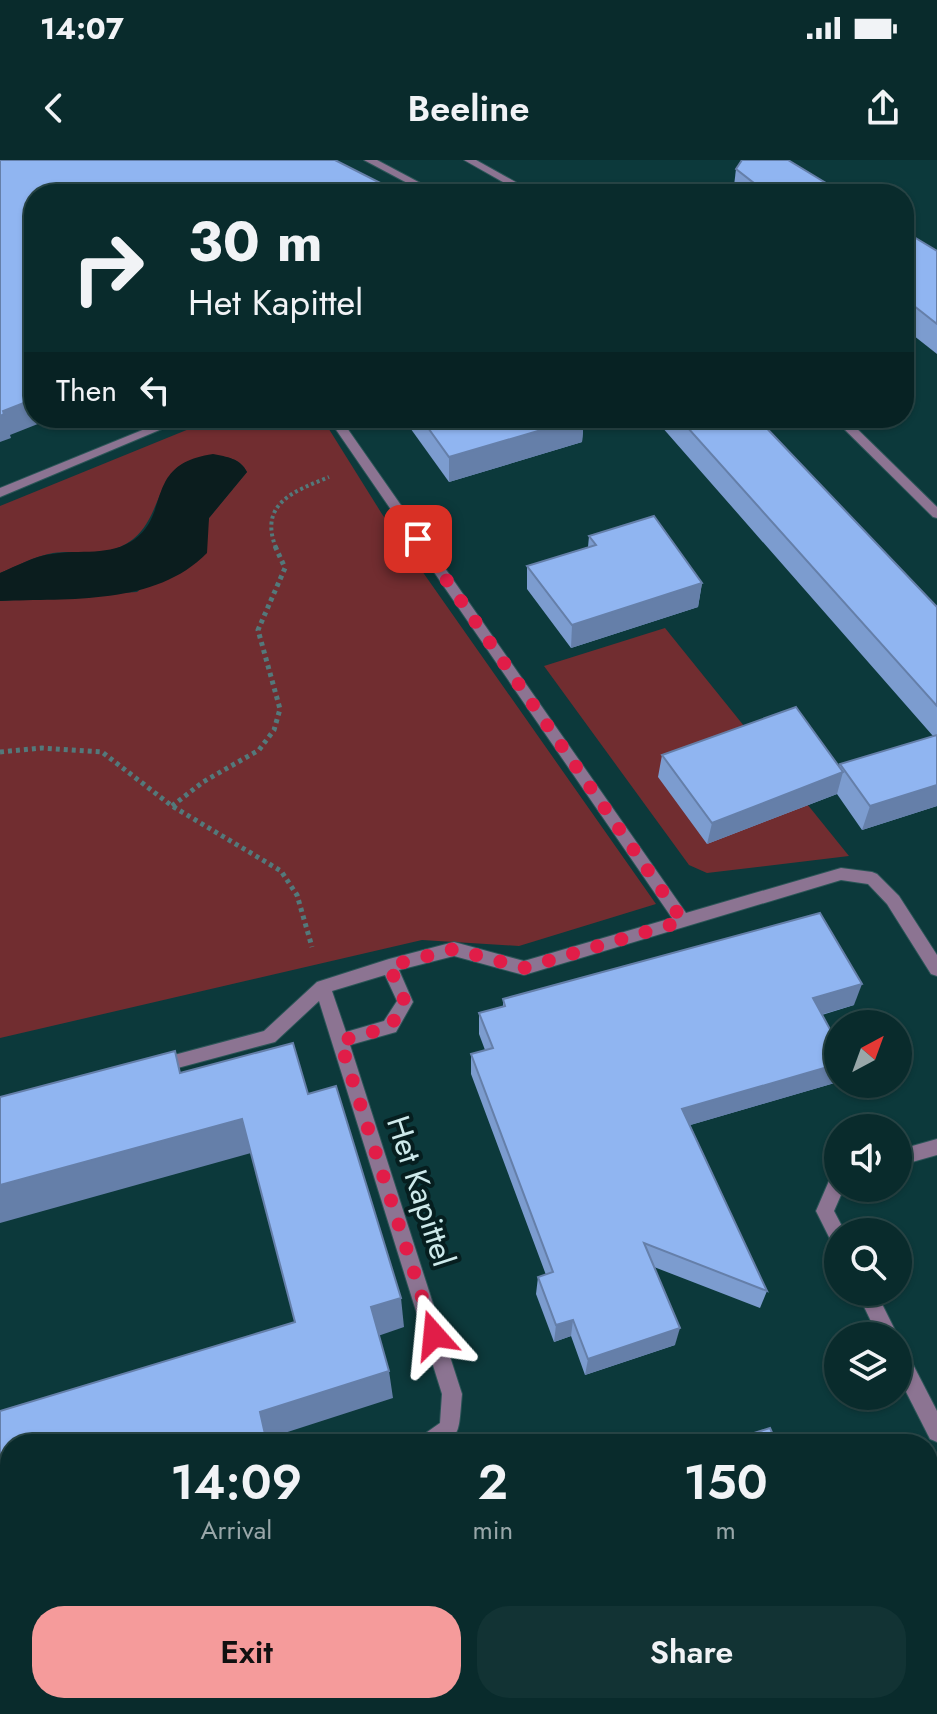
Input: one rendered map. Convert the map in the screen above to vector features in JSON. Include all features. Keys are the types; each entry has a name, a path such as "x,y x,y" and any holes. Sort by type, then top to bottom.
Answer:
{"street":[{"path":"369,160 416,184"},
{"path":"469,160 513,184"},
{"path":"0,493 158,428"},
{"path":"341,428 683,921"},
{"path":"849,428 937,514"},
{"path":"147,1069 269,1037 323,987 389,966 454,949 524,968 841,874 872,878 893,900 937,969"},
{"path":"340,1041 390,1027 405,1002 389,966"},
{"name":"Het Kapittel","path":"323,987 452,1394 449,1428 441,1434"},
{"path":"912,1154 937,1147"},
{"path":"912,1383 937,1432"}],"path":[{"path":"172,806 203,782 259,750 274,730 280,709 258,630 285,568 270,528 278,505 291,492 365,463"},
{"path":"0,752 42,748 102,752 172,806 281,871 297,895 323,987"}],"shaded area":[{"path":"191,428 328,428 382,514 656,904 519,946 422,940 0,1038 0,601 137,592 206,532 209,518 247,472 230,458 194,459 178,467 168,479 147,523 136,536 120,547 104,551 46,554 0,573 0,506"},
{"path":"213,454 237,461 247,472 209,518 207,553 186,570 137,591 110,596 0,601 0,573 45,555 105,550 135,539 153,516 167,478 191,459"},
{"path":"665,628 849,856 707,873 689,865 544,666"}],"building":[{"path":"0,160 335,160 382,184 24,184 24,403 3,411 4,414 0,416"},
{"path":"742,160 788,160 828,184 755,184 736,169"},
{"path":"914,237 937,251 937,324 914,306"},
{"path":"428,428 548,428 449,457"},
{"path":"688,428 767,428 937,607 937,706"},
{"path":"654,516 702,583 572,625 527,566 596,545 589,536"},
{"path":"796,707 843,772 712,823 662,755"},
{"path":"937,735 937,785 870,806 840,764"},
{"path":"820,913 862,984 813,998 824,1018 824,1068 682,1109 767,1291 644,1243 680,1328 588,1359 573,1320 556,1325 538,1277 553,1272 471,1054 493,1048 479,1013 505,1006 503,999"},
{"path":"293,1043 308,1094 336,1086 401,1298 371,1307 389,1371 260,1412 265,1434 0,1434 0,1411 295,1322 242,1119 0,1185 0,1097 175,1051 180,1073"},
{"path":"770,1428 773,1434 751,1434"}],"route":[{"path":"418,539 683,921 524,968 454,949 389,966 405,1002 390,1027 340,1041 434,1335"}]}
